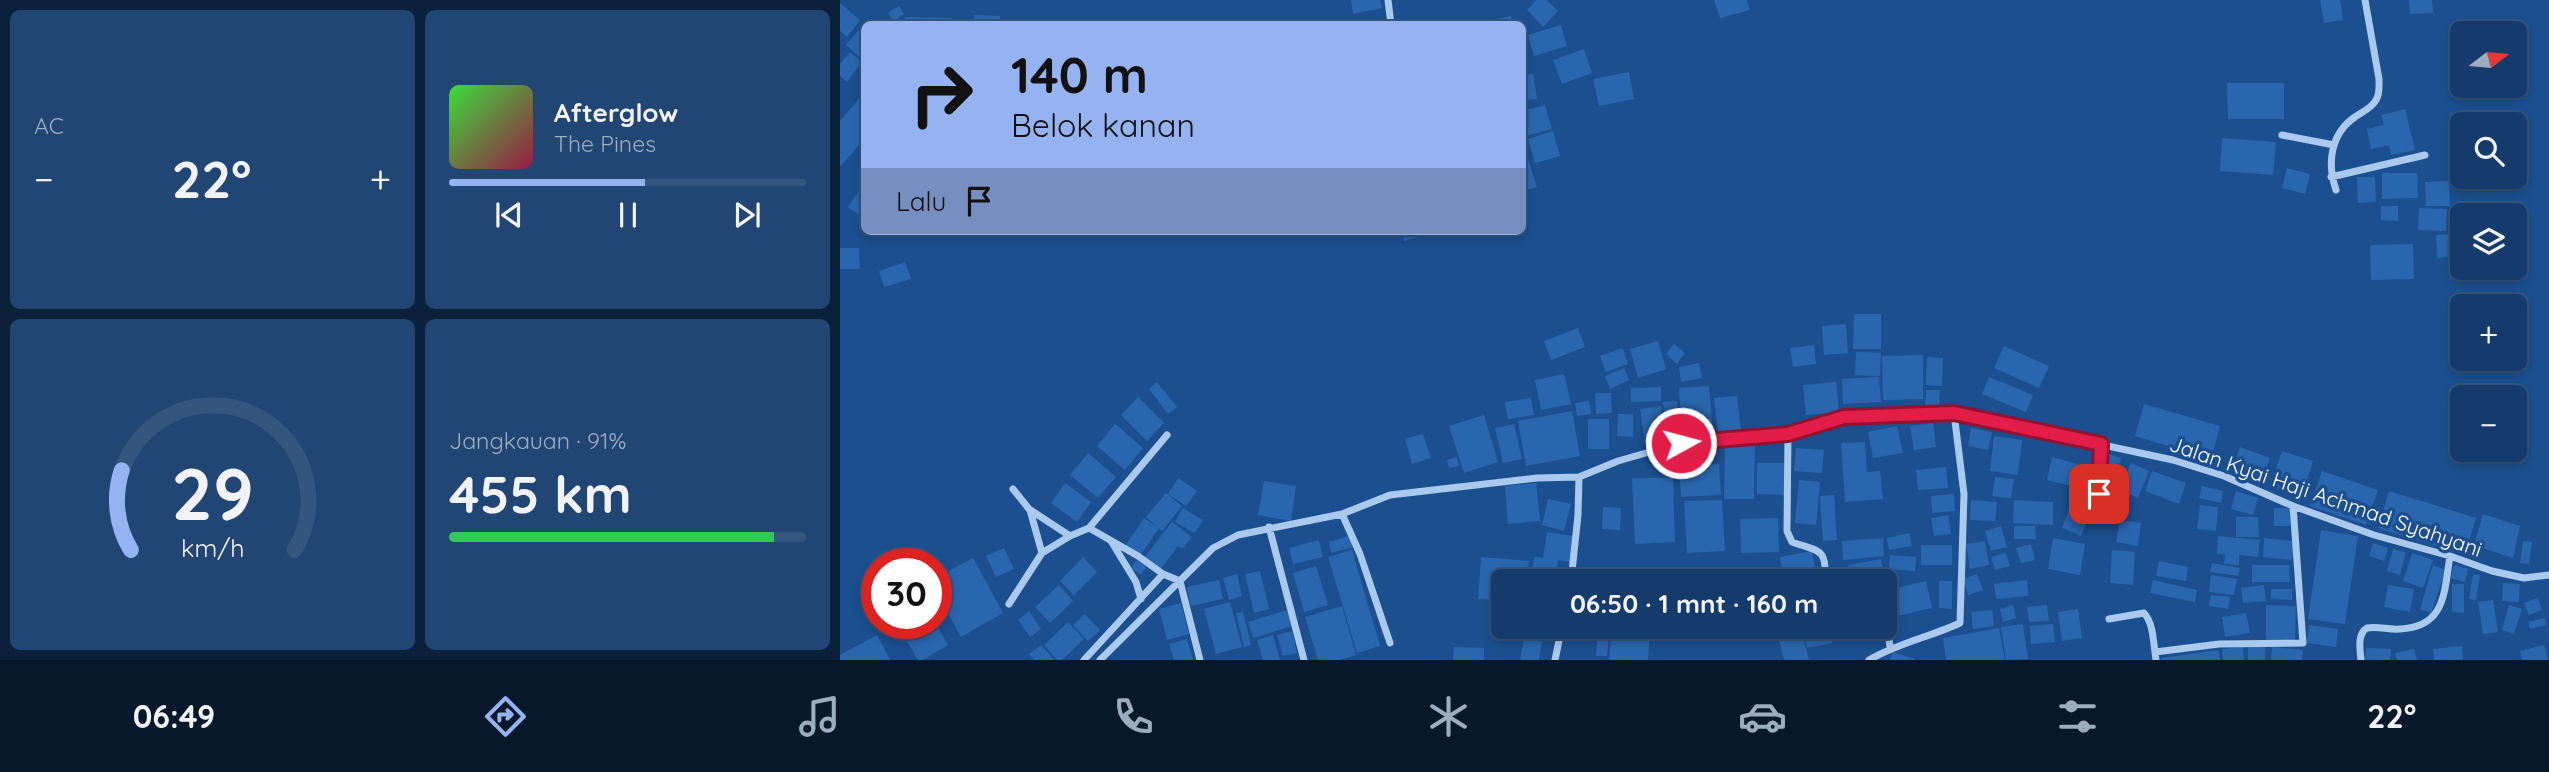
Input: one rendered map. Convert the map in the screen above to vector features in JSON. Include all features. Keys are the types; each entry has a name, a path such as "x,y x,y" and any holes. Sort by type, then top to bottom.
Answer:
{"street":[{"path":"1388,0 1391,21"},
{"path":"2336,190 2330,163 2334,145 2344,127 2376,101 2379,92 2365,0"},
{"path":"2282,135 2334,145"},
{"path":"2331,177 2425,155"},
{"path":"1869,660 1891,647 1937,634 1960,623 1964,495 1954,413"},
{"name":"Jalan Kyai Haji Achmad Syahyani","path":"1579,477 1618,461 1681,443 1788,434 1844,417 1954,413 2173,460 2224,476 2293,506 2374,535 2492,571 2515,576 2549,575"},
{"path":"1788,434 1787,531 1791,542 1819,550 1826,561 1826,569"},
{"path":"1009,604 1042,553 1089,528 1167,435"},
{"path":"2098,518 2101,444"},
{"path":"1100,660 1213,548 1238,535 1342,514 1390,495 1537,478 1579,477 1572,569"},
{"path":"1013,489 1029,509 1070,536"},
{"path":"2109,619 2144,613 2151,628 2155,656 2219,643 2303,643 2293,506"},
{"path":"1029,509 1042,553"},
{"path":"1342,514 1360,554 1390,643"},
{"path":"1269,527 1304,660"},
{"path":"1089,528 1163,574 1180,581"},
{"path":"1111,541 1136,582 1142,599"},
{"path":"2361,660 2360,637 2362,631 2367,628 2399,629 2423,625 2431,620 2442,601 2450,556"},
{"path":"1084,660 1163,574"},
{"path":"1180,581 1200,660"},
{"path":"1555,660 1559,639"},
{"path":"1890,639 1891,647"}],"building":[{"path":"1351,0 1380,0 1382,8 1353,14"},
{"path":"1536,0 1547,0 1558,11 1543,27 1527,10"},
{"path":"1714,0 1747,0 1750,10 1720,18"},
{"path":"2320,0 2340,0 2343,20 2324,23"},
{"path":"2409,0 2432,0 2433,13 2410,14"},
{"path":"840,3 860,20 847,37 840,31"},
{"path":"899,6 904,14 892,21 888,13"},
{"path":"974,15 1000,16 999,21 974,21"},
{"path":"1511,16 1512,21 1488,21"},
{"path":"905,17 952,18 952,21 905,21"},
{"path":"1561,25 1567,46 1534,56 1528,35"},
{"path":"861,27 861,58 846,45"},
{"path":"1584,49 1592,73 1562,84 1553,60"},
{"path":"850,52 861,61 847,82 840,76 840,64"},
{"path":"1629,72 1634,99 1599,106 1593,79"},
{"path":"1533,74 1537,99 1526,100 1526,75"},
{"path":"2227,83 2284,83 2284,119 2228,119"},
{"path":"861,96 861,142 840,167 840,121"},
{"path":"1545,105 1552,129 1526,136 1526,110"},
{"path":"2405,109 2415,150 2391,155 2389,145 2371,149 2367,129 2384,125 2381,115"},
{"path":"1553,131 1560,156 1535,163 1528,139"},
{"path":"2222,138 2276,142 2273,175 2220,171"},
{"path":"1526,153 1537,187 1526,190"},
{"path":"2287,168 2310,174 2305,194 2282,188"},
{"path":"2382,173 2417,173 2418,198 2382,199"},
{"path":"2357,177 2375,177 2376,202 2358,203"},
{"path":"2449,181 2450,206 2426,206 2425,182"},
{"path":"861,188 861,216 848,207"},
{"path":"2381,206 2398,206 2398,221 2381,220"},
{"path":"2419,208 2447,209 2446,231 2418,230"},
{"path":"2450,234 2450,257 2437,258 2436,235"},
{"path":"1402,235 1426,235 1404,241"},
{"path":"2413,244 2414,279 2371,280 2370,245"},
{"path":"840,248 859,248 860,269 840,269"},
{"path":"905,262 911,279 884,287 879,271"},
{"path":"1854,314 1881,314 1881,349 1853,349"},
{"path":"1846,324 1848,353 1824,355 1822,326"},
{"path":"1578,328 1585,347 1551,360 1544,341"},
{"path":"1658,341 1666,369 1638,378 1630,349"},
{"path":"1674,344 1685,353 1677,364 1666,354"},
{"path":"1814,345 1816,364 1793,367 1790,348"},
{"path":"2004,346 2049,366 2039,388 1994,368"},
{"path":"1623,348 1628,364 1606,372 1600,356"},
{"path":"1856,352 1881,353 1880,376 1855,375"},
{"path":"1923,355 1923,399 1883,400 1882,356"},
{"path":"1927,357 1943,358 1942,386 1926,385"},
{"path":"1699,363 1702,378 1681,382 1679,367"},
{"path":"1624,368 1629,380 1610,389 1605,376"},
{"path":"1564,374 1571,404 1541,410 1535,380"},
{"path":"1879,377 1881,402 1843,404 1842,379"},
{"path":"1989,377 2033,395 2026,412 1982,394"},
{"path":"1157,382 1177,407 1168,414 1149,389"},
{"path":"1836,382 1839,412 1806,415 1803,385"},
{"path":"1709,386 1713,433 1682,436 1679,388"},
{"path":"1661,387 1661,401 1631,402 1631,388"},
{"path":"1926,390 1940,390 1939,407 1925,407"},
{"path":"1595,393 1611,393 1612,413 1596,414"},
{"path":"1737,396 1741,431 1718,433 1714,398"},
{"path":"1138,397 1164,423 1147,441 1121,415"},
{"path":"1531,398 1534,415 1508,419 1505,402"},
{"path":"1589,401 1591,414 1577,416 1575,403"},
{"path":"1677,401 1681,433 1666,434 1663,402"},
{"path":"2144,404 2220,426 2211,459 2135,436"},
{"path":"1661,406 1666,441 1645,443 1640,409"},
{"path":"1572,411 1580,456 1526,466 1518,421"},
{"path":"1618,414 1633,414 1633,437 1617,436"},
{"path":"1484,415 1498,462 1464,473 1449,426"},
{"path":"1588,419 1609,419 1609,449 1588,449"},
{"path":"1933,423 1936,447 1914,450 1910,426"},
{"path":"1115,424 1143,448 1125,470 1097,446"},
{"path":"1514,424 1522,459 1503,463 1495,428"},
{"path":"1897,426 1903,453 1873,458 1868,432"},
{"path":"1971,428 1992,432 1988,450 1968,446"},
{"path":"1423,434 1431,458 1412,464 1405,439"},
{"path":"1994,436 2022,440 2018,475 1990,471"},
{"path":"1865,442 1867,472 1880,471 1883,499 1845,502 1841,443"},
{"path":"1725,443 1755,443 1754,499 1724,499"},
{"path":"2240,447 2270,458 2263,479 2233,469"},
{"path":"1796,448 1824,450 1822,473 1794,471"},
{"path":"2282,451 2313,461 2302,497 2270,486"},
{"path":"1088,453 1116,477 1098,498 1070,475"},
{"path":"2108,454 2121,458 2114,484 2101,480"},
{"path":"1457,457 1459,466 1449,468 1447,460"},
{"path":"2052,457 2099,470 2093,492 2047,480"},
{"path":"1757,463 1784,463 1784,495 1757,494"},
{"path":"2131,463 2149,471 2138,498 2120,490"},
{"path":"1719,464 1721,495 1681,497 1679,466"},
{"path":"1946,467 1948,488 1918,490 1916,470"},
{"path":"2152,471 2186,483 2179,504 2145,491"},
{"path":"2322,471 2378,490 2366,525 2310,506"},
{"path":"1995,477 2014,479 2011,498 1992,496"},
{"path":"1178,478 1197,491 1186,506 1168,494"},
{"path":"1632,478 1673,478 1675,542 1635,544"},
{"path":"1799,480 1820,482 1816,525 1795,523"},
{"path":"1264,481 1296,486 1291,521 1258,515"},
{"path":"1065,483 1091,502 1077,522 1051,503"},
{"path":"1536,483 1540,521 1508,524 1505,486"},
{"path":"2202,486 2223,491 2221,503 2199,498"},
{"path":"2236,491 2258,498 2253,515 2231,509"},
{"path":"2389,491 2476,518 2465,555 2378,528"},
{"path":"1166,493 1182,506 1162,531 1146,517"},
{"path":"1954,494 1955,511 1932,513 1931,496"},
{"path":"1834,495 1837,540 1823,541 1820,496"},
{"path":"1548,499 1571,504 1564,531 1542,525"},
{"path":"2073,499 2093,507 2081,536 2062,528"},
{"path":"1722,500 1725,551 1687,553 1684,501"},
{"path":"1971,500 1997,502 1995,521 1970,520"},
{"path":"2014,500 2053,502 2053,525 2013,523"},
{"path":"2200,505 2218,507 2216,531 2197,529"},
{"path":"1603,507 1621,508 1620,530 1602,529"},
{"path":"1183,508 1203,520 1195,533 1175,522"},
{"path":"2274,508 2290,508 2290,526 2274,526"},
{"path":"2483,514 2520,526 2513,558 2474,545"},
{"path":"1948,515 1951,534 1934,536 1931,518"},
{"path":"2236,517 2258,517 2259,537 2236,537"},
{"path":"1144,518 1159,528 1140,556 1125,546"},
{"path":"1778,518 1779,552 1741,553 1740,519"},
{"path":"2120,520 2141,523 2138,546 2116,542"},
{"path":"1172,522 1192,537 1182,549 1178,546 1160,570 1144,558"},
{"path":"2001,526 2007,547 1991,551 1985,531"},
{"path":"2014,526 2035,526 2036,539 2014,539"},
{"path":"2321,530 2358,536 2345,624 2308,619"},
{"path":"1547,532 1574,536 1570,562 1558,560 1557,569 1532,569 1534,557 1543,558"},
{"path":"1909,533 1912,546 1889,550 1887,538"},
{"path":"1349,536 1353,547 1331,553 1329,542"},
{"path":"2218,536 2260,540 2258,557 2239,555 2239,565 2224,564 2225,554 2217,554"},
{"path":"1883,538 1884,556 1843,560 1842,541"},
{"path":"2053,538 2085,544 2080,575 2048,569"},
{"path":"2264,538 2294,541 2292,560 2263,557"},
{"path":"1319,540 1323,557 1293,564 1289,548"},
{"path":"1985,541 1989,565 1970,569 1966,544"},
{"path":"2523,541 2532,542 2529,564 2520,563"},
{"path":"2373,543 2388,548 2384,561 2369,556"},
{"path":"2031,544 2035,560 2021,563 2016,548"},
{"path":"1921,545 1952,545 1952,565 1921,565"},
{"path":"1004,548 1014,569 996,577 986,556"},
{"path":"2393,549 2406,552 2400,575 2387,571"},
{"path":"1352,550 1380,646 1357,653 1328,557"},
{"path":"2112,550 2135,552 2133,585 2110,583"},
{"path":"1812,551 1815,569 1782,569 1780,557"},
{"path":"2006,553 2010,566 1995,570 1991,557"},
{"path":"2412,553 2433,560 2423,588 2403,581"},
{"path":"1890,555 1916,557 1915,571 1889,569"},
{"path":"1083,557 1097,572 1074,595 1060,581"},
{"path":"1481,557 1529,561 1528,569 1491,569 1491,600 1478,599"},
{"path":"973,558 1003,613 961,637 952,621 952,569"},
{"path":"1881,559 1882,569 1848,569 1848,565"},
{"path":"1137,560 1146,567 1141,575 1131,568"},
{"path":"2159,561 2188,567 2186,581 2156,576"},
{"path":"2212,563 2240,568 2238,576 2210,572"},
{"path":"2252,565 2289,565 2290,582 2252,582"},
{"path":"2433,565 2446,570 2431,613 2420,609"},
{"path":"2454,565 2468,569 2465,582 2451,578"},
{"path":"1316,566 1328,605 1304,612 1293,573"},
{"path":"1260,571 1269,609 1254,613 1245,574"},
{"path":"1237,574 1242,596 1229,600 1223,578"},
{"path":"1977,574 1983,590 1968,595 1963,579"},
{"path":"2473,574 2480,575 2476,600 2469,599"},
{"path":"2211,575 2237,579 2234,595 2209,592"},
{"path":"1219,580 1223,599 1191,606 1187,587"},
{"path":"2027,580 2028,596 1996,599 1994,584"},
{"path":"2153,580 2197,590 2195,602 2150,593"},
{"path":"1926,581 1932,608 1897,616 1897,588"},
{"path":"1939,581 1952,581 1952,609 1939,608"},
{"path":"2503,583 2520,584 2519,602 2502,601"},
{"path":"2452,584 2464,584 2464,613 2452,612"},
{"path":"1059,585 1073,601 1050,623 1035,607"},
{"path":"2264,585 2266,601 2243,603 2241,588"},
{"path":"2388,585 2414,589 2410,612 2384,607"},
{"path":"2271,589 2292,589 2292,600 2271,599"},
{"path":"2211,595 2230,597 2228,609 2209,606"},
{"path":"2538,598 2542,610 2529,615 2524,603"},
{"path":"2493,600 2498,632 2483,634 2478,602"},
{"path":"1230,602 1242,647 1216,654 1204,609"},
{"path":"1181,603 1189,634 1167,640 1159,609"},
{"path":"2013,605 2016,618 2003,622 2000,609"},
{"path":"2047,605 2049,621 2029,622 2027,607"},
{"path":"2266,605 2296,606 2295,642 2266,641"},
{"path":"2509,605 2522,609 2514,634 2502,630"},
{"path":"1342,606 1356,655 1340,660 1318,660 1305,617"},
{"path":"2078,609 2082,638 2062,641 2058,612"},
{"path":"1287,610 1292,626 1253,638 1248,622"},
{"path":"1992,610 1994,626 1973,629 1971,612"},
{"path":"1029,611 1041,629 1030,637 1018,620"},
{"path":"1243,612 1251,645 1244,647 1236,613"},
{"path":"2246,613 2250,633 2225,637 2222,617"},
{"path":"1085,614 1100,630 1088,641 1073,625"},
{"path":"2545,618 2546,625 2530,629 2528,622"},
{"path":"1068,622 1084,639 1062,660 1057,660 1044,645"},
{"path":"2023,624 2028,659 2006,660 2001,627"},
{"path":"2053,624 2055,642 2031,644 2030,626"},
{"path":"2309,625 2338,629 2336,647 2307,643"},
{"path":"1999,628 2005,660 1946,660 1943,638"},
{"path":"1292,631 1297,653 1283,656 1277,635"},
{"path":"1273,635 1280,660 1263,660 1257,640"},
{"path":"870,639 879,639 890,660 840,660 840,655"},
{"path":"906,639 944,639 948,645 923,660 918,660"},
{"path":"1187,639 1193,660 1174,660 1169,644"},
{"path":"1524,639 1542,641 1539,660 1520,660"},
{"path":"1597,639 1609,639 1607,656 1596,656"},
{"path":"1611,639 1649,639 1648,660 1609,660"},
{"path":"1779,639 1804,639 1809,660 1784,660"},
{"path":"1806,639 1831,639 1832,643 1807,648"},
{"path":"1041,645 1054,660 1034,660 1029,654"},
{"path":"2544,645 2548,660 2522,660 2520,651"},
{"path":"2248,646 2265,646 2265,660 2248,660"},
{"path":"2462,646 2463,660 2434,660 2433,649"},
{"path":"1454,647 1484,648 1484,660 1453,660"},
{"path":"2243,647 2244,660 2223,660 2222,649"},
{"path":"2272,647 2303,650 2302,660 2271,660"},
{"path":"2366,648 2391,649 2390,660 2365,660"},
{"path":"2414,649 2417,660 2397,660 2395,653"},
{"path":"2218,650 2220,660 2161,660 2161,658"},
{"path":"1893,652 1915,659 1915,660 1890,660"}],"route":[{"path":"1681,443 1788,434 1844,417 1954,413 2101,444 2099,494"}]}
